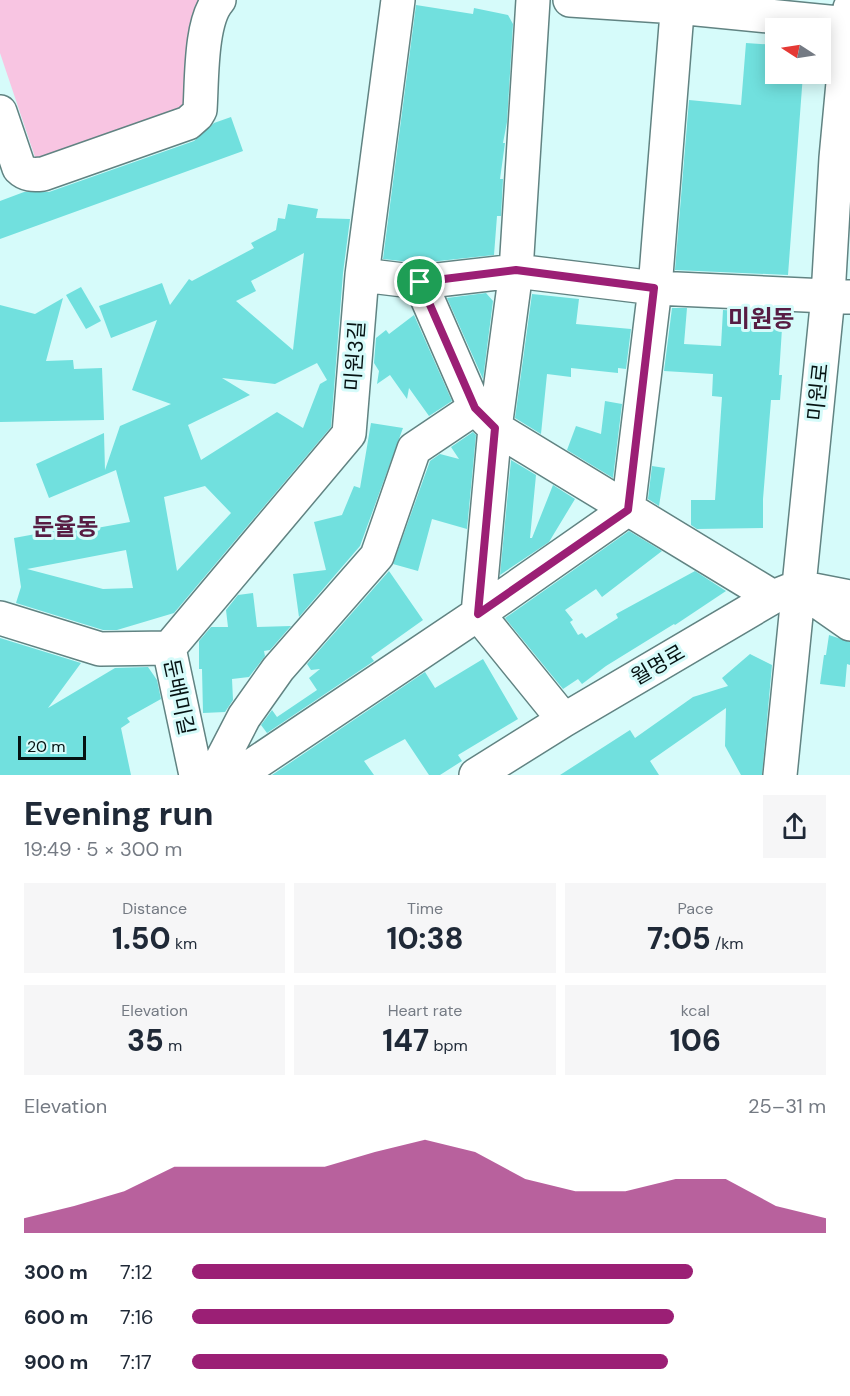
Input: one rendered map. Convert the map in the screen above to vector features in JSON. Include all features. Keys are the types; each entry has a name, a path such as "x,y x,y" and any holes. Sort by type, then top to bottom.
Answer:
{"street":[{"path":"0,112 19,168 30,174 43,174 188,123 197,116 200,110 206,33 209,16 219,0"},
{"name":"미원3길","path":"169,648 350,434 362,275 398,0"},
{"path":"533,0 516,270 485,418 478,614 564,720"},
{"path":"570,0 677,3 850,19"},
{"path":"238,775 628,510 654,288 677,3"},
{"name":"미원로","path":"780,775 786,592 839,296 850,19"},
{"path":"362,275 420,282 516,270 654,288 839,296"},
{"path":"420,282 485,418 628,510 850,624"},
{"path":"214,775 244,717 279,669 376,556 414,449 485,418"},
{"path":"786,592 850,597"},
{"name":"월명로","path":"476,775 564,720 786,592"},
{"name":"둔배미길","path":"0,618 100,649 169,648 196,775"}],"shaded area":[{"path":"0,0 204,0 187,111 37,163 0,53"}],"building":[{"path":"416,5 473,14 474,8 508,15 513,24 507,122 500,179 503,179 501,216 497,216 494,255 420,263 383,259"},
{"path":"746,43 765,44 765,84 802,84 788,275 675,270 689,100 741,105"},
{"path":"231,117 243,151 0,239 0,201 24,192 49,192 194,141 214,123"},
{"path":"288,204 318,209 316,218 350,219 343,273 331,427 174,613 117,630 103,630 16,603 21,587 14,538 90,524 91,529 130,522 116,470 49,498 36,464 104,433 105,470 120,426 171,404 132,390 157,320 111,338 99,306 162,283 170,305 189,279 192,281 254,248 251,243 276,230 278,218 285,219","holes":["304,253 293,350 236,301 256,291 251,281","317,363 327,380 320,384 303,428 277,412 201,460 188,425 250,395 222,378 275,384","205,486 231,513 177,571 164,497","126,550 133,588 103,589 27,569"]},
{"path":"81,287 101,321 86,329 66,295"},
{"path":"486,293 493,301 483,379 447,298"},
{"path":"532,294 579,299 576,324 631,329 626,369 618,368 618,373 571,368 571,377 547,374 541,434 515,418"},
{"path":"63,298 46,361 73,360 74,369 102,368 104,420 0,422 0,305 35,314"},
{"path":"672,308 687,308 684,344 721,346 723,310 783,313 779,375 782,375 780,400 771,400 763,499 763,528 697,529 691,525 691,500 715,500 722,397 712,396 713,374 664,371"},
{"path":"414,315 452,401 429,416 409,388 407,399 390,375 377,384 379,371 374,363 376,338 386,330 389,334"},
{"path":"605,401 622,404 613,478 567,450 576,426 601,434"},
{"path":"371,423 403,428 360,546 299,617 293,574 326,570 314,522 342,515 354,486 360,488"},
{"path":"473,432 476,435 467,529 432,519 418,571 393,564 430,461 440,454 459,459 451,447"},
{"path":"511,460 536,475 530,538 532,538 553,485 575,499 549,542 500,575"},
{"path":"652,466 665,468 659,506 648,499"},
{"path":"629,531 662,551 602,597 596,589 565,610 573,620 570,622 578,635 582,633 586,638 618,618 616,614 695,571 726,591 675,625 606,666 582,684 578,679 563,689 505,618"},
{"path":"389,571 423,620 371,657 374,661 267,733 261,725 272,710 277,717 317,690 309,678 320,669 311,670 307,664"},
{"path":"253,593 257,627 291,626 270,650 264,651 265,656 249,677 232,679 233,700 225,712 203,713 199,641 211,627 228,627 226,610 238,595"},
{"path":"829,635 850,642 850,665 847,664 845,687 820,684"},
{"path":"0,638 81,663 48,708 115,668 148,667 157,680 161,699 127,718 130,722 121,728 131,775 0,775"},
{"path":"750,654 772,665 762,775 741,775 725,746 726,708 650,761 659,775 560,775 630,730 635,738 693,697 728,686 722,678"},
{"path":"483,659 518,719 458,755 462,761 440,775 429,775 405,739 364,761 374,775 272,775 425,672 435,688"}],"district":[{"name":"미원동","path":"761,319"},
{"name":"둔율동","path":"65,527"}],"route":[{"path":"516,270 654,288 628,510 478,614 495,428 475,408 420,282 516,270"}]}
